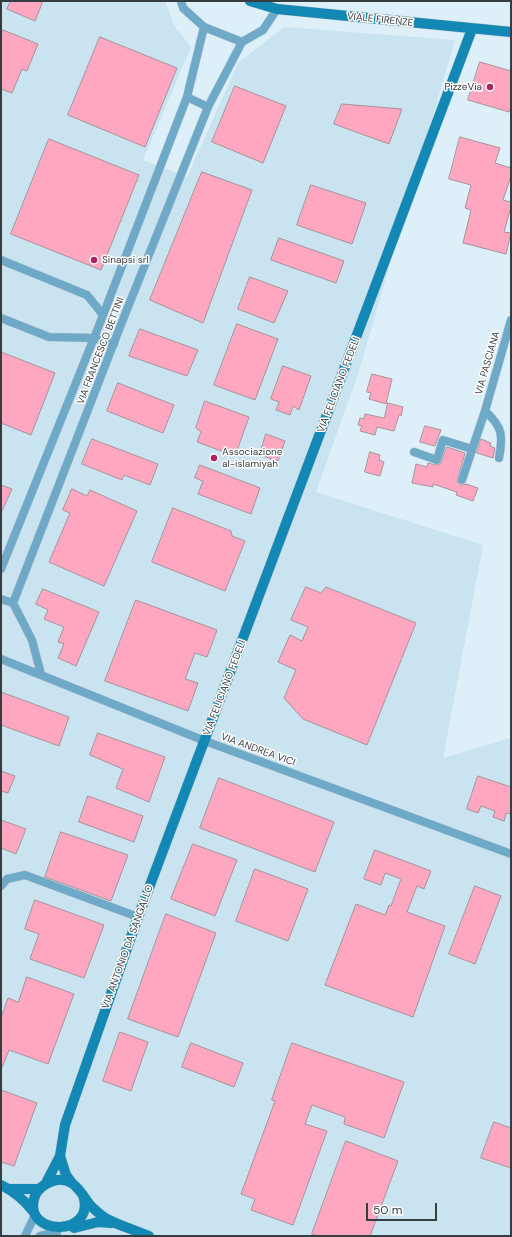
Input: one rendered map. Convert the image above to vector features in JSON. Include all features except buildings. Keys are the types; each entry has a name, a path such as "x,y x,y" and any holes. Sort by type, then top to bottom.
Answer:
{"street":[{"path":"181,1 184,8 204,27 242,42 264,30 276,9"},
{"name":"VIALE FIRENZE","path":"250,1 276,9 511,32"},
{"name":"VIA FRANCESCO BETTINI","path":"1,569 94,338 187,96 204,27"},
{"name":"VIA FELICIANO FEDELI","path":"205,741 472,29"},
{"name":"VIA FRANCESCO BETTINI","path":"13,603 208,107 242,42"},
{"path":"187,96 208,107"},
{"path":"1,260 87,295 103,315"},
{"path":"1,318 48,336 94,338 114,344"},
{"name":"VIA PASCIANA","path":"462,480 511,320"},
{"path":"484,411 496,423 500,431 502,443 499,458"},
{"path":"414,452 437,460 443,440 472,449"},
{"path":"1,599 13,603 32,640 40,674"},
{"name":"VIA ANDREA VICI","path":"1,658 205,741 511,854"},
{"name":"VIA ANTONIO DA SANGALLO","path":"34,1213 33,1205 35,1196 43,1186 60,1156 65,1125 138,917 205,741"},
{"path":"1,886 7,879 24,875 138,917"},
{"name":"VIA ANTONIO DA SANGALLO","path":"60,1156 66,1175 72,1183 78,1188 96,1211 118,1224"},
{"path":"5,1187 43,1186 54,1180 63,1180 72,1183"},
{"path":"5,1187 23,1199 43,1227 50,1231 65,1232 98,1222 118,1224 149,1236"},
{"path":"72,1229 83,1218 85,1210 83,1195"},
{"path":"25,1236 34,1213"},
{"path":"40,1236 58,1232"}],"shaded area":[{"path":"1,1 165,1 174,25 191,47 143,160 187,177 238,63 284,27 455,40 359,371 316,492 483,545 443,758 511,738 511,1236 1,1236"}],"place":[{"name":"PizzeVia","path":"490,87"},
{"name":"Sinapsi srl","path":"94,260"},
{"name":"Associazione al-islamiyah","path":"214,458"}]}
